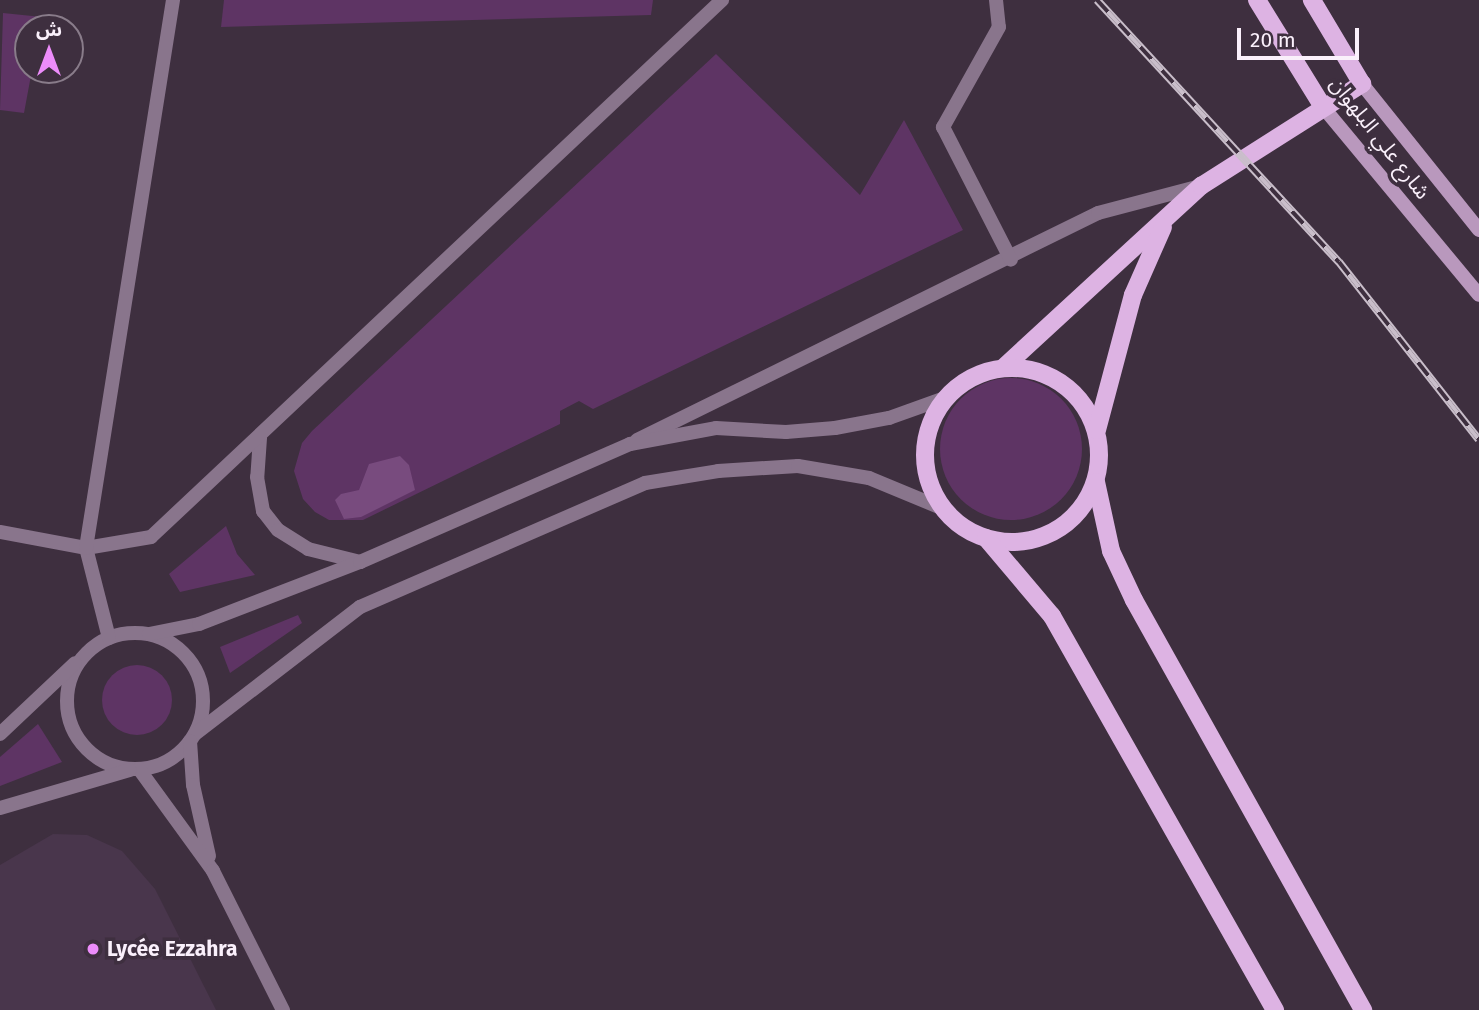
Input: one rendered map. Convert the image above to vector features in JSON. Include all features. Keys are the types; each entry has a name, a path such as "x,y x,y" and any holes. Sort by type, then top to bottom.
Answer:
{"main road":[{"name":"شارع علي البلهوان","path":"1257,0 1323,107"},
{"name":"شارع علي البلهوان","path":"1312,0 1362,84"},
{"path":"1275,1010 1128,743 1052,616 986,538 944,509 931,489 925,466 932,419 945,398 962,383 1004,367 1164,224 1201,186 1362,84"},
{"path":"1164,224 1133,295 1097,430 1096,482 1111,551 1134,600 1363,1010"},
{"path":"1004,367 1024,368 1062,382 1089,411 1097,430"},
{"path":"986,538 1024,541 1052,532 1076,515 1096,482"}],"street":[{"path":"109,638 86,548 173,0"},
{"path":"0,532 86,548 151,537 260,438 722,0"},
{"path":"996,0 999,27 943,127 1011,260"},
{"name":"شارع علي البلهوان","path":"1362,84 1479,230"},
{"name":"شارع علي البلهوان","path":"1323,107 1479,295"},
{"path":"0,734 86,653 109,638 149,635 199,624 360,562 629,444 1011,260 1098,213 1201,186"},
{"path":"629,444 716,428 786,432 835,428 889,418 945,398"},
{"path":"260,438 257,477 263,511 278,530 308,549 360,562"},
{"path":"0,808 168,761 192,738 360,607 645,483 718,471 797,466 869,478 944,509"},
{"path":"149,635 185,655 197,673 202,714 192,738 199,818 214,871 283,1010"},
{"path":"86,653 72,675 66,701 71,727 86,749 108,764 136,769 214,871"}],"shaded area":[{"path":"224,0 653,0 651,15 221,27"},
{"path":"3,13 14,14 14,84 29,84 24,113 0,110"},
{"path":"716,54 860,195 904,120 963,230 593,409 579,401 560,411 560,424 363,520 329,520 315,512 303,499 294,471 302,443 312,431"},
{"path":"1011,378 1038,384 1061,399 1076,422 1082,449 1076,476 1061,499 1038,514 1011,520 984,514 961,499 946,476 940,449 946,422 961,399 984,384"},
{"path":"400,456 409,465 415,490 361,517 344,519 335,500 341,494 359,490 369,464"},
{"path":"226,526 237,554 255,575 180,592 169,574"},
{"path":"298,615 302,623 230,673 220,647"},
{"path":"137,665 156,671 166,681 172,700 166,719 156,729 137,735 118,729 108,719 102,700 108,681 118,671"},
{"path":"38,724 62,762 0,786 0,757"},
{"name":"Lycée Ezzahra","path":"53,834 87,835 122,851 155,889 216,1010 0,1010 0,865"}],"railway":[{"path":"1097,0 1339,262 1479,440"}],"place":[{"name":"Lycée Ezzahra","path":"93,949"}]}
